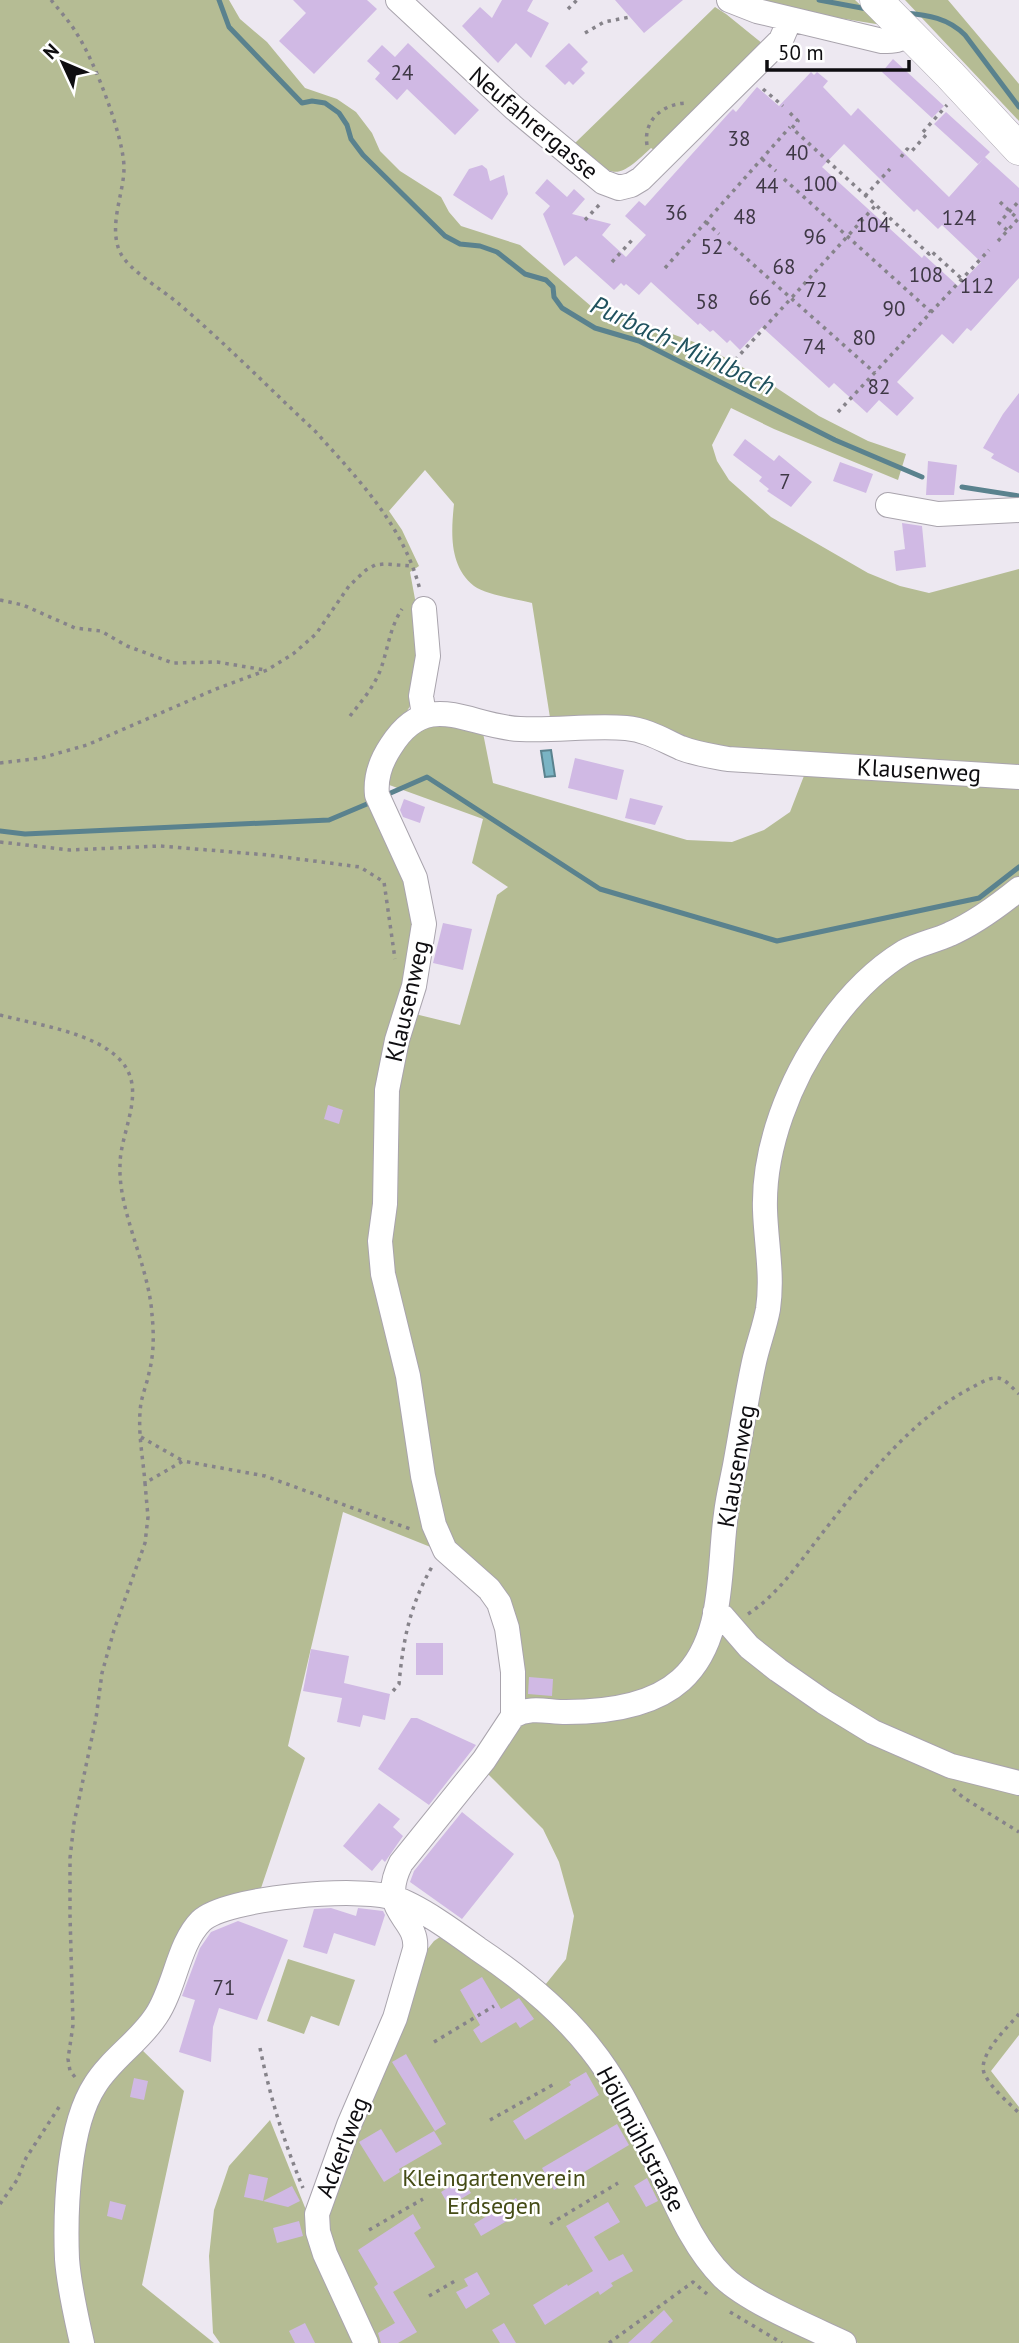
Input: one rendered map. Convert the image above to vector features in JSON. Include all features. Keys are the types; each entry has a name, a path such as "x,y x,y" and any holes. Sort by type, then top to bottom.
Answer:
{"main road":[{"path":"894,17 1019,149"}],"street":[{"name":"Neufahrergasse","path":"398,0 549,139 603,181 620,188 641,178 772,49 780,40 790,19"},
{"path":"729,0 757,11 882,41 903,38 894,17"},
{"path":"888,505 943,514 1019,510"},
{"path":"416,600 428,656 421,695 424,715"},
{"name":"Klausenweg","path":"443,1546 427,1499 408,1376 380,1255 387,1090 397,1040 416,976 424,923 415,878 379,799 378,771 391,745 408,726 424,715 436,712 483,724 518,729 626,728 654,735 693,752 728,759 1019,776"},
{"name":"Klausenweg","path":"513,1716 523,1710 576,1712 619,1707 666,1691 695,1664 719,1615 727,1506 770,1294 766,1181 774,1141 793,1088 825,1030 886,964 906,951 968,924 1019,889"},
{"path":"415,1949 414,1937 396,1907 393,1880 401,1863 478,1768 513,1716 512,1659 502,1609 489,1589 443,1546"},
{"path":"719,1615 749,1647 778,1670 873,1732 951,1766 1019,1783"},
{"name":"Höllmühlstraße","path":"82,2343 67,2260 69,2196 75,2137 83,2109 95,2084 157,2015 191,1934 209,1914 224,1908 323,1893 375,1894 394,1898 477,1948 552,2006 592,2050 632,2115 701,2250 725,2278 738,2289 844,2343"},
{"path":"415,1949 442,1926"},
{"name":"Ackerlweg","path":"366,2343 325,2253 318,2232 317,2214 349,2125 395,2018 415,1949"}],"path":[{"path":"51,0 76,33 87,53 124,154 124,173 117,204 117,243 120,253 129,264 180,305 314,431 372,498 401,538 413,566 416,600 392,624 380,671 369,691 349,716"},
{"path":"568,9 577,0"},
{"path":"585,33 609,20 630,17"},
{"path":"761,86 783,106"},
{"path":"901,157 908,149 911,152 954,99"},
{"path":"665,268 798,121 790,113"},
{"path":"792,128 929,254 931,251 962,279"},
{"path":"762,159 776,171"},
{"path":"865,196 890,169"},
{"path":"785,179 932,312"},
{"path":"585,220 607,196"},
{"path":"1008,231 999,223 1019,201"},
{"path":"998,241 1018,219 1000,202"},
{"path":"736,360 875,206"},
{"path":"706,222 719,234"},
{"path":"612,262 633,239"},
{"path":"728,242 875,373"},
{"path":"838,412 989,250"},
{"path":"0,763 41,758 87,745 267,670 293,654 316,634 349,586 366,570 384,564 413,566"},
{"path":"0,600 23,605 75,628 101,631 127,646 173,663 217,662 267,670"},
{"path":"0,842 70,850 160,846 268,855 360,867 383,882 396,961"},
{"path":"0,1015 52,1027 108,1049 123,1063 132,1080 133,1097 119,1166 122,1191 147,1281 152,1313 153,1353 141,1401 141,1437 148,1517 145,1543 114,1630 102,1673 70,1858 73,2025 68,2059 70,2071 77,2079 95,2084"},
{"path":"719,1615 736,1618 748,1615 774,1594 855,1494 922,1422 942,1405 964,1391 995,1378 1003,1380 1019,1394"},
{"path":"141,1437 183,1461 265,1476 320,1498 404,1525 443,1546 418,1590 407,1626 400,1685 393,1691"},
{"path":"145,1483 183,1461"},
{"path":"946,1783 964,1798 1019,1832"},
{"path":"434,2042 494,2006"},
{"path":"1019,2014 985,2055 982,2065 985,2075 1019,2113"},
{"path":"260,2048 282,2135 302,2187 317,2214"},
{"path":"490,2120 556,2083"},
{"path":"0,2204 65,2098"},
{"path":"550,2224 618,2183"},
{"path":"369,2230 423,2199"},
{"path":"429,2296 455,2281"},
{"path":"609,2343 693,2282 714,2299"},
{"path":"729,2311 782,2343"}],"green space":[{"path":"0,0 229,0 240,19 267,42 305,88 337,99 356,112 372,133 380,151 400,171 441,197 461,226 520,245 592,307 702,345 760,377 819,416 868,441 906,454 898,480 774,429 731,408 712,445 717,461 729,480 771,517 868,573 900,586 929,593 1019,569 1019,771 754,756 551,724 532,603 486,592 466,578 453,548 454,504 425,470 389,511 402,530 419,566 410,572 420,626 416,696 373,768 419,913 381,1189 438,1550 343,1512 288,1746 305,1758 258,1897 211,1908 163,1997 87,2114 138,2046 184,2091 142,2285 214,2343 0,2343"},
{"path":"753,0 855,0 882,25 790,10"},
{"path":"905,0 948,0 1019,84 1019,121"},
{"path":"715,7 763,44 654,150 651,148 628,168 612,172 574,144"},
{"path":"426,725 482,728 493,783 687,840 732,842 764,830 790,812 807,768 1019,781 1019,883 914,942 790,1081 764,1290 711,1612 683,1671 630,1700 523,1703 519,1655 453,1552 386,1269 390,1095 411,1013 460,1025 497,895 508,887 472,863 483,819 381,782 392,756"},
{"path":"1019,895 1019,2035 991,2071 1019,2107 1019,2343 858,2343 741,2286 691,2224 541,1990 566,1959 574,1916 559,1862 543,1829 483,1769 514,1722 645,1705 716,1634 771,1183 807,1067 884,972"},
{"name":"Kleingartenverein Erdsegen","path":"446,1933 589,2053 697,2252 835,2343 220,2343 213,2333 209,2256 214,2210 229,2166 270,2120 310,2220 426,1951"},
{"path":"288,1959 355,1980 339,2026 311,2016 304,2034 267,2021"}],"water":[{"path":"551,750 555,776 545,777 541,751"}],"building":[{"path":"293,0 367,0 377,9 314,74 279,41 306,13"},
{"path":"502,0 533,0 527,11 549,23 531,58 516,43 498,63 462,26 480,7 492,18"},
{"path":"615,0 683,0 644,33"},
{"path":"408,43 479,110 455,135 407,89 397,100 375,79 380,73 367,61 382,45 395,57"},
{"path":"569,43 588,62 581,69 585,73 573,85 569,81 565,85 545,66"},
{"path":"893,59 944,106 932,118 882,72"},
{"path":"811,72 814,75 817,72 828,81 823,87 851,116 858,108 949,197 983,159 978,164 934,124 946,112 990,152 985,157 1019,188 1019,278 971,331 967,328 953,344 942,334 897,382 914,398 897,416 879,400 867,413 834,383 829,388 762,327 740,350 730,340 727,343 713,330 710,332 700,323 698,325 651,282 639,295 621,283 614,290 576,256 564,266 543,214 550,206 535,193 547,179 567,197 574,189 585,199 572,214 611,224 602,235 626,257 646,235 625,216 639,201 645,206 729,113 733,109 736,112 757,87 779,106","holes":["844,144 914,212 917,209 938,229 942,225 981,262 958,286 924,255 922,258 822,167"]},
{"path":"482,165 487,169 490,181 504,175 508,194 492,220 453,195 469,169"},
{"path":"1019,393 1019,473 991,458 994,454 983,448"},
{"path":"745,439 774,461 779,455 812,482 791,507 767,491 769,489 759,481 762,477 733,455"},
{"path":"928,461 957,465 954,495 926,495"},
{"path":"840,462 873,474 866,493 833,481"},
{"path":"902,523 922,526 926,567 896,571 894,551 905,549"},
{"path":"575,758 624,770 617,800 568,788"},
{"path":"630,798 663,806 655,825 625,818"},
{"path":"404,799 425,807 420,823 403,817 400,810"},
{"path":"443,923 472,929 463,970 433,963"},
{"path":"328,1105 343,1110 339,1124 324,1119"},
{"path":"416,1643 443,1643 443,1675 416,1675"},
{"path":"311,1649 349,1656 344,1683 390,1694 385,1720 363,1715 360,1727 337,1722 342,1698 303,1691"},
{"path":"529,1677 553,1679 552,1696 528,1694"},
{"path":"411,1718 417,1718 476,1745 429,1805 378,1769"},
{"path":"379,1803 400,1819 393,1827 403,1836 385,1862 382,1859 372,1871 343,1846"},
{"path":"462,1812 514,1854 462,1919 410,1882 414,1871"},
{"path":"331,1908 356,1916 358,1908 383,1911 385,1915 375,1946 334,1933 327,1954 303,1947 314,1909"},
{"path":"238,1921 288,1940 257,2020 219,2008 213,2027 211,2062 179,2052 195,2000 182,1996 200,1948 211,1932"},
{"path":"482,1977 501,2009 519,1998 534,2019 520,2028 516,2022 481,2043 473,2030 480,2025 460,1990"},
{"path":"406,2054 446,2124 435,2131 392,2062"},
{"path":"586,2072 599,2095 525,2140 513,2121 571,2085 569,2082"},
{"path":"134,2078 148,2081 144,2100 130,2097"},
{"path":"617,2124 629,2145 554,2190 542,2168"},
{"path":"381,2129 396,2153 434,2131 442,2144 399,2169 400,2172 384,2182 359,2142"},
{"path":"249,2174 268,2178 263,2201 244,2197"},
{"path":"647,2178 658,2201 646,2207 634,2186"},
{"path":"462,2179 471,2193 449,2206 441,2192"},
{"path":"292,2186 300,2201 288,2207 263,2201"},
{"path":"516,2198 524,2211 481,2236 474,2224"},
{"path":"110,2201 126,2205 122,2220 107,2216"},
{"path":"608,2202 620,2222 594,2237 609,2261 623,2254 633,2271 611,2283 613,2286 600,2295 598,2291 545,2325 533,2305 593,2271 566,2226"},
{"path":"413,2214 421,2228 414,2233 435,2267 393,2292 417,2332 398,2343 381,2343 378,2333 395,2323 374,2287 378,2284 358,2250"},
{"path":"299,2221 303,2236 277,2243 273,2228"},
{"path":"477,2272 490,2294 466,2309 456,2292 468,2286 464,2279"},
{"path":"664,2310 673,2321 650,2343 628,2343"},
{"path":"305,2323 315,2343 295,2343 289,2331"},
{"path":"504,2323 516,2343 500,2343 492,2330"}],"waterway":[{"name":"Purbach-Mühlbach","path":"219,0 229,27 302,103 325,103 339,113 347,125 351,139 363,155 445,236 460,244 480,246 497,252 525,274 546,280 553,287 554,297 562,308 595,328 639,341 835,440 922,477"},
{"path":"819,0 867,9"},
{"path":"905,13 937,18 958,29 1019,107"},
{"name":"Purbach-Mühlbach","path":"962,487 1019,496"},
{"path":"386,795 427,777 600,889 777,941 979,898 1019,867"},
{"path":"0,831 25,834 329,820 374,801"}]}
